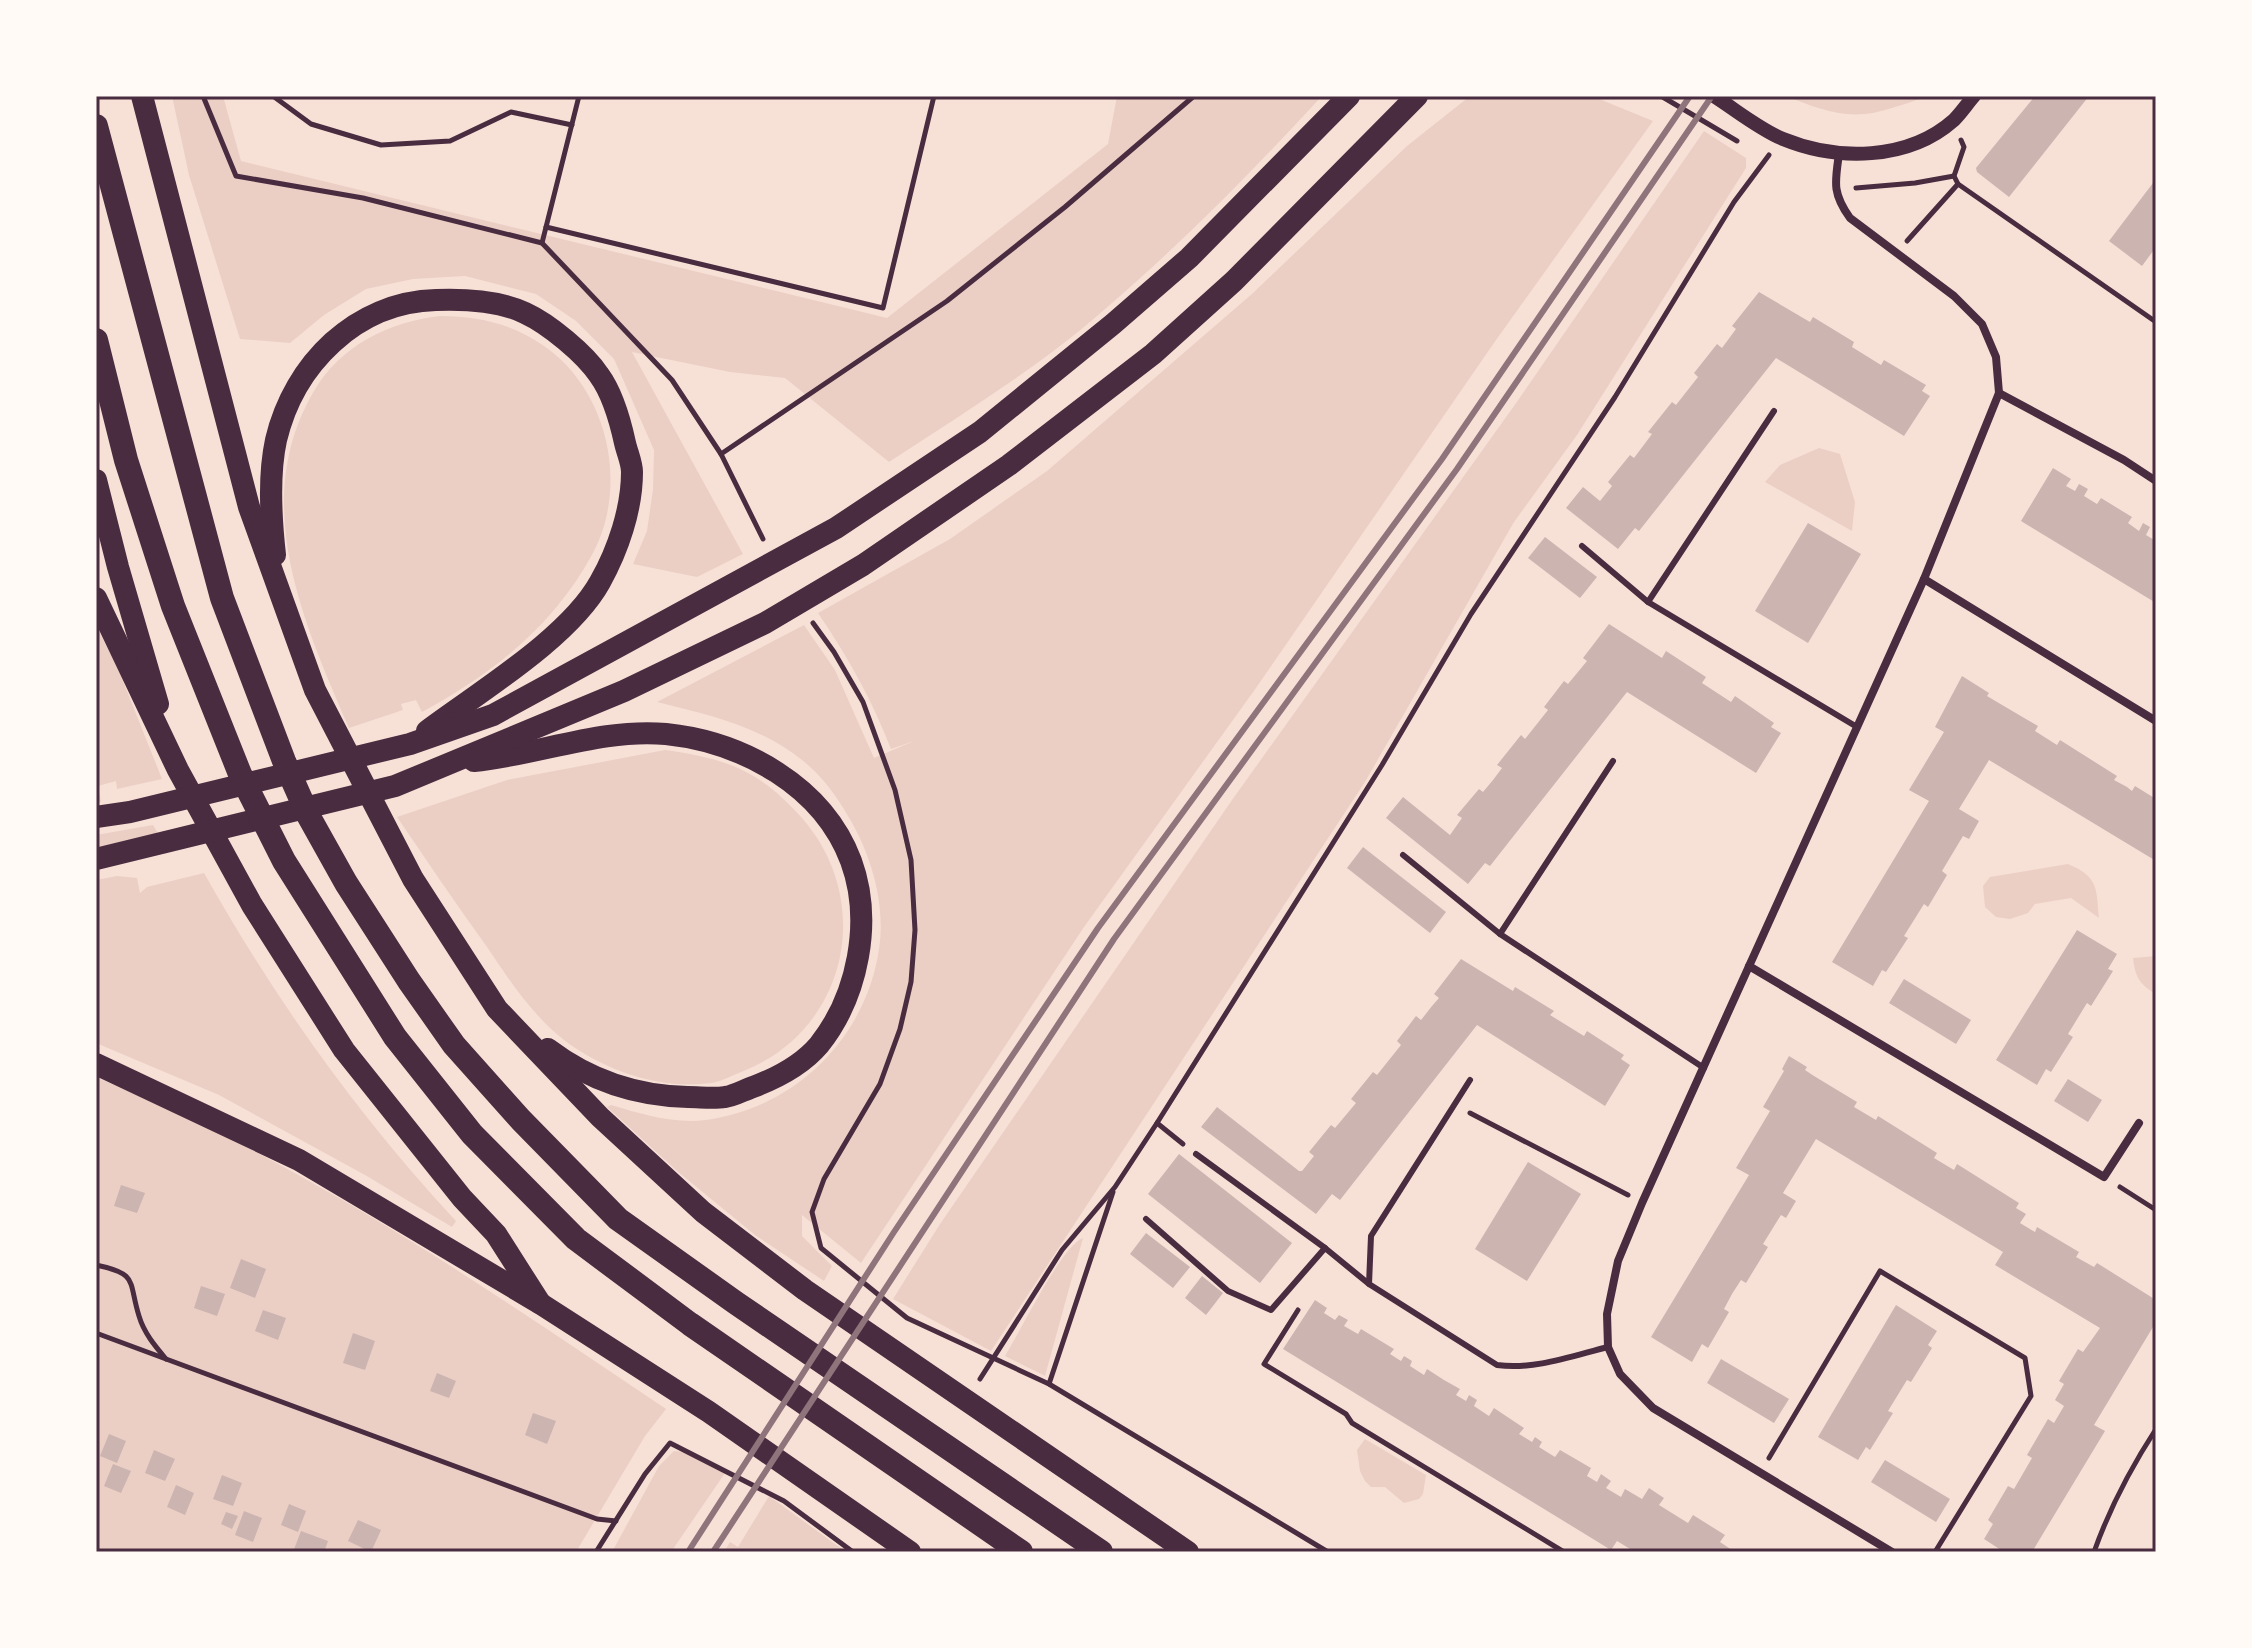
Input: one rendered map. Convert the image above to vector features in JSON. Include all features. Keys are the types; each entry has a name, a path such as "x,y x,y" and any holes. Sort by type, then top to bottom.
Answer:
{"highway":[{"path":"142,96 249,507 315,690 413,879 497,1009 600,1117 703,1212 805,1290 1188,1552"},
{"path":"96,817 130,812 410,744 493,715 741,582 812,541 980,432 1113,324 1199,248 1349,96"},
{"path":"96,859 395,786 624,691 765,623 863,565 1009,465 1153,354 1234,281 1417,96"},
{"path":"96,126 222,598 284,761 308,815 346,883 454,1045 521,1120 618,1219 1101,1552"},
{"path":"281,596 274,553 271,496 276,441 293,393 321,351 362,319 416,300 467,299 481,302 525,313 565,340 600,375 619,418 632,471 624,525 600,583 559,632 410,744"},
{"path":"96,340 126,460 173,606 240,774 284,861 395,1037 472,1134 576,1239 690,1324 1021,1552"},
{"path":"96,480 118,567 178,770"},
{"path":"96,598 178,770 252,905 344,1050 462,1198 496,1234 541,1304"},
{"path":"449,764 511,758 609,737 664,734 714,743 760,761 797,785 831,824 851,861 861,906 859,948 851,983 840,1013 817,1047 780,1076 726,1097 663,1096 605,1083 553,1053 497,1009"},
{"path":"96,1064 299,1160 541,1304 709,1412 910,1552"}],"street":[{"path":"1714,96 1782,139 1839,154 1885,153 1930,137 1955,120 1974,96"},
{"path":"1839,154 1835,189 1839,204 1850,218 1954,296 1982,324 1996,357 1999,393 1924,579 1618,1261 1607,1314 1608,1347 1620,1374 1653,1408 1892,1552"},
{"path":"1999,393 2124,460 2156,481"},
{"path":"1924,579 2156,721"},
{"path":"1749,966 2104,1177 2139,1123"}],"lane":[{"path":"1648,602 1774,411"},
{"path":"1582,546 1648,602 1857,727"},
{"path":"1500,934 1613,761"},
{"path":"1403,855 1500,934 1704,1068"},
{"path":"1369,1284 1371,1236 1470,1080"},
{"path":"1196,1154 1369,1284 1497,1365 1515,1367 1545,1363 1608,1347"},
{"path":"1146,1219 1228,1291 1271,1310 1325,1248"}],"path":[{"path":"203,96 236,176 363,198 542,243 672,380 721,454 765,542"},
{"path":"273,96 311,124 381,145 450,141 511,112 572,125"},
{"path":"542,243 579,96"},
{"path":"546,227 883,308 934,96"},
{"path":"721,454 947,301 1065,207 1194,96"},
{"path":"1955,120 1964,147 1954,176 1958,184 2156,322"},
{"path":"1012,1330 1062,1250 1115,1187 1157,1123 1382,765 1471,614 1615,397 1734,202 1782,139"},
{"path":"1835,189 1874,188 1954,176"},
{"path":"1896,253 1958,184"},
{"path":"810,619 834,652 863,702 895,790 911,860 915,930 911,982 900,1029 880,1084 824,1179 812,1212 821,1248 907,1318 1049,1384 1328,1552"},
{"path":"1455,1105 1642,1203"},
{"path":"1157,1123 1196,1154"},
{"path":"2104,1177 2156,1210"},
{"path":"1049,1384 1115,1187"},
{"path":"96,1265 123,1273 131,1281 147,1335 166,1359"},
{"path":"1760,1472 1880,1271 2025,1358 2031,1396 1935,1552"},
{"path":"1303,1303 1264,1364 1346,1414 1352,1423 1564,1552"},
{"path":"96,1333 597,1519 616,1521"},
{"path":"2094,1552 2106,1517 2129,1470 2156,1429"},
{"path":"596,1552 645,1474 670,1443 784,1501 853,1552"}],"shaded area":[{"path":"172,96 223,96 241,161 887,318 1108,144 1117,96 1322,96 1216,206 1104,310 1026,371 889,462 785,378 730,372 632,352 743,554 697,577 633,564 647,531 654,450 614,359 576,321 536,294 465,276 413,279 366,289 324,315 290,343 240,339 189,175"},
{"path":"1470,96 1592,96 1653,121 1496,340 1256,688 1084,927 861,1263 802,1215 802,1236 832,1266 824,1281 755,1235 677,1171 607,1107 611,1105 658,1117 694,1121 738,1113 769,1101 821,1063 842,1039 859,1012 879,949 880,915 870,863 848,816 822,779 786,748 769,738 715,717 657,702 804,625 835,670 874,758 914,741 891,749 859,679 818,613 950,539 1047,471 1253,293 1407,146"},
{"path":"1786,96 1925,96 1880,111 1852,114 1814,107"},
{"path":"1704,131 1746,158 1746,168 1577,435 1514,522 1365,782 991,1351 893,1299 940,1224 1232,800 1514,406"},
{"path":"440,316 481,320 520,332 544,346 566,365 584,387 606,440 610,498 604,526 593,553 559,604 540,626 497,664 422,712 416,700 401,704 403,710 349,728 315,646 290,561 284,518 286,475 295,433 314,391 325,375 352,349 385,330"},
{"path":"1819,448 1840,454 1855,502 1852,531 1765,482 1780,465"},
{"path":"96,625 119,671 162,779 117,789 116,781 98,786 101,802 96,803"},
{"path":"665,750 725,763 771,788 802,818 824,851 838,886 843,922 840,959 828,993 808,1024 781,1050 746,1070 712,1083 673,1084 634,1076 597,1061 564,1040 541,1019 513,985 397,817 507,780"},
{"path":"153,825 159,835 96,848 96,835"},
{"path":"2068,864 2091,879 2099,918 2071,898 2035,904 2028,913 2010,919 1996,917 1985,907 1983,886 1990,877"},
{"path":"204,873 289,1011 385,1140 456,1221 452,1227 219,1095 96,1043 96,880 117,876 137,878 140,893 147,887"},
{"path":"2156,956 2156,994 2139,980 2133,958"},
{"path":"96,1077 236,1142 332,1194 477,1283 666,1409 645,1436 576,1552 96,1552"},
{"path":"1083,1238 1045,1376 1005,1356 1053,1272 1074,1244"},
{"path":"1365,1439 1426,1475 1423,1494 1419,1499 1404,1503 1385,1487 1371,1487 1365,1481 1357,1450"},
{"path":"674,1451 684,1452 725,1473 671,1552 612,1552 659,1466"},
{"path":"769,1496 846,1552 724,1552 730,1542 738,1547"}],"building":[{"path":"2035,96 2089,96 2009,197 1976,168"},
{"path":"2156,179 2156,247 2142,266 2109,241"},
{"path":"1759,292 1810,322 1813,317 1854,342 1852,347 1881,365 1884,360 1926,385 1922,391 1930,396 1904,436 1776,358 1639,531 1635,528 1618,549 1566,508 1583,487 1600,501 1612,486 1608,482 1630,455 1634,458 1652,434 1648,432 1672,402 1676,405 1698,377 1694,373 1717,344 1722,348 1736,329 1732,326"},
{"path":"2053,468 2071,479 2066,486 2075,491 2079,484 2088,489 2084,496 2097,504 2101,498 2132,517 2128,523 2139,531 2143,523 2150,527 2146,535 2156,541 2156,603 2021,521"},
{"path":"1808,523 1861,554 1808,643 1755,611"},
{"path":"1545,537 1597,577 1580,598 1528,558"},
{"path":"1609,624 1662,658 1666,651 1706,677 1702,683 1731,702 1735,696 1774,723 1771,727 1781,733 1756,773 1627,692 1490,866 1485,863 1468,884 1386,818 1403,797 1450,835 1462,818 1457,815 1479,789 1483,792 1493,780 1502,768 1497,765 1521,735 1525,739 1548,710 1544,707 1564,681 1568,684 1587,661 1583,658"},
{"path":"1962,676 1989,693 1987,696 2038,726 2035,731 2057,745 2060,740 2117,776 2114,780 2132,791 2135,786 2156,799 2156,861 1989,760 1959,809 1979,821 1969,839 1963,836 1942,871 1947,875 1928,907 1924,904 1904,936 1908,938 1873,986 1832,962 1929,801 1909,790 1944,732 1935,727"},
{"path":"1363,847 1446,912 1430,933 1347,868"},
{"path":"2077,930 2117,954 2108,969 2113,971 2091,1006 2087,1003 2068,1034 2073,1037 2051,1072 2046,1069 2037,1085 1996,1060"},
{"path":"1461,959 1513,991 1515,987 1554,1011 1550,1015 1584,1036 1587,1031 1624,1055 1621,1059 1630,1065 1605,1106 1477,1025 1340,1200 1332,1194 1316,1214 1201,1127 1217,1107 1302,1171 1314,1156 1309,1152 1331,1125 1335,1128 1356,1103 1351,1099 1373,1072 1377,1075 1401,1045 1397,1041 1416,1016 1421,1020 1439,998 1434,994"},
{"path":"1904,979 1971,1020 1956,1044 1889,1003"},
{"path":"1789,1056 1807,1067 1805,1070 1857,1102 1854,1107 1876,1120 1878,1116 1937,1153 1934,1158 1954,1170 1957,1164 2019,1203 2016,1208 2026,1214 2020,1223 2035,1232 2037,1227 2079,1252 2076,1257 2094,1267 2097,1263 2156,1300 2156,1322 2094,1425 2105,1431 2032,1552 2004,1552 1984,1539 1993,1524 1988,1520 2008,1486 2014,1489 2032,1458 2027,1455 2048,1419 2054,1423 2064,1406 2055,1400 2064,1384 2059,1381 2078,1349 2083,1352 2100,1328 1995,1265 2003,1252 1816,1139 1783,1193 1796,1201 1786,1218 1781,1215 1763,1244 1768,1247 1746,1283 1741,1280 1732,1294 1724,1309 1729,1312 1708,1348 1702,1344 1692,1362 1651,1337 1749,1175 1736,1168 1770,1111 1763,1107"},
{"path":"2068,1079 2102,1100 2088,1122 2054,1101"},
{"path":"1179,1154 1292,1243 1260,1283 1148,1194"},
{"path":"1528,1162 1581,1194 1527,1281 1475,1249"},
{"path":"121,1185 145,1193 137,1213 114,1206"},
{"path":"1146,1233 1190,1267 1173,1288 1130,1254"},
{"path":"241,1259 266,1269 255,1298 230,1288"},
{"path":"1202,1276 1223,1293 1206,1315 1185,1298"},
{"path":"201,1286 225,1294 217,1316 194,1308"},
{"path":"1315,1300 1327,1308 1324,1313 1335,1320 1339,1315 1348,1320 1344,1326 1358,1334 1361,1329 1394,1349 1390,1354 1401,1361 1404,1356 1412,1361 1410,1366 1424,1375 1427,1369 1460,1389 1456,1395 1466,1401 1469,1395 1477,1400 1474,1406 1489,1416 1494,1408 1524,1428 1519,1434 1532,1442 1535,1437 1542,1442 1539,1447 1555,1457 1560,1450 1591,1468 1587,1476 1597,1482 1601,1474 1611,1481 1606,1488 1621,1497 1625,1489 1642,1499 1649,1488 1664,1498 1659,1505 1688,1523 1693,1515 1725,1535 1720,1542 1735,1552 1635,1552 1617,1541 1611,1550 1283,1349"},
{"path":"1896,1305 1937,1331 1928,1345 1932,1348 1888,1411 1893,1413 1870,1450 1866,1447 1858,1460 1818,1437"},
{"path":"263,1310 286,1318 278,1340 255,1331"},
{"path":"353,1333 375,1341 365,1370 343,1363"},
{"path":"1721,1359 1789,1399 1774,1423 1707,1383"},
{"path":"437,1373 456,1381 449,1398 430,1391"},
{"path":"533,1413 556,1421 547,1444 525,1435"},
{"path":"109,1434 126,1441 117,1463 100,1456"},
{"path":"154,1450 175,1459 165,1481 145,1473"},
{"path":"1885,1460 1950,1499 1936,1522 1871,1482"},
{"path":"113,1464 131,1471 121,1493 104,1486"},
{"path":"222,1475 242,1483 233,1506 213,1499"},
{"path":"176,1485 194,1493 185,1515 167,1507"},
{"path":"289,1504 306,1511 298,1532 281,1525"},
{"path":"244,1511 262,1518 253,1542 235,1535"},
{"path":"226,1512 238,1516 232,1529 221,1524"},
{"path":"358,1520 381,1530 371,1552 348,1541"},
{"path":"301,1531 328,1541 324,1552 293,1552"}],"railway":[{"path":"688,1552 894,1232 1098,928 1442,459 1690,96"},
{"path":"713,1552 1114,939 1457,469 1712,96"}]}
